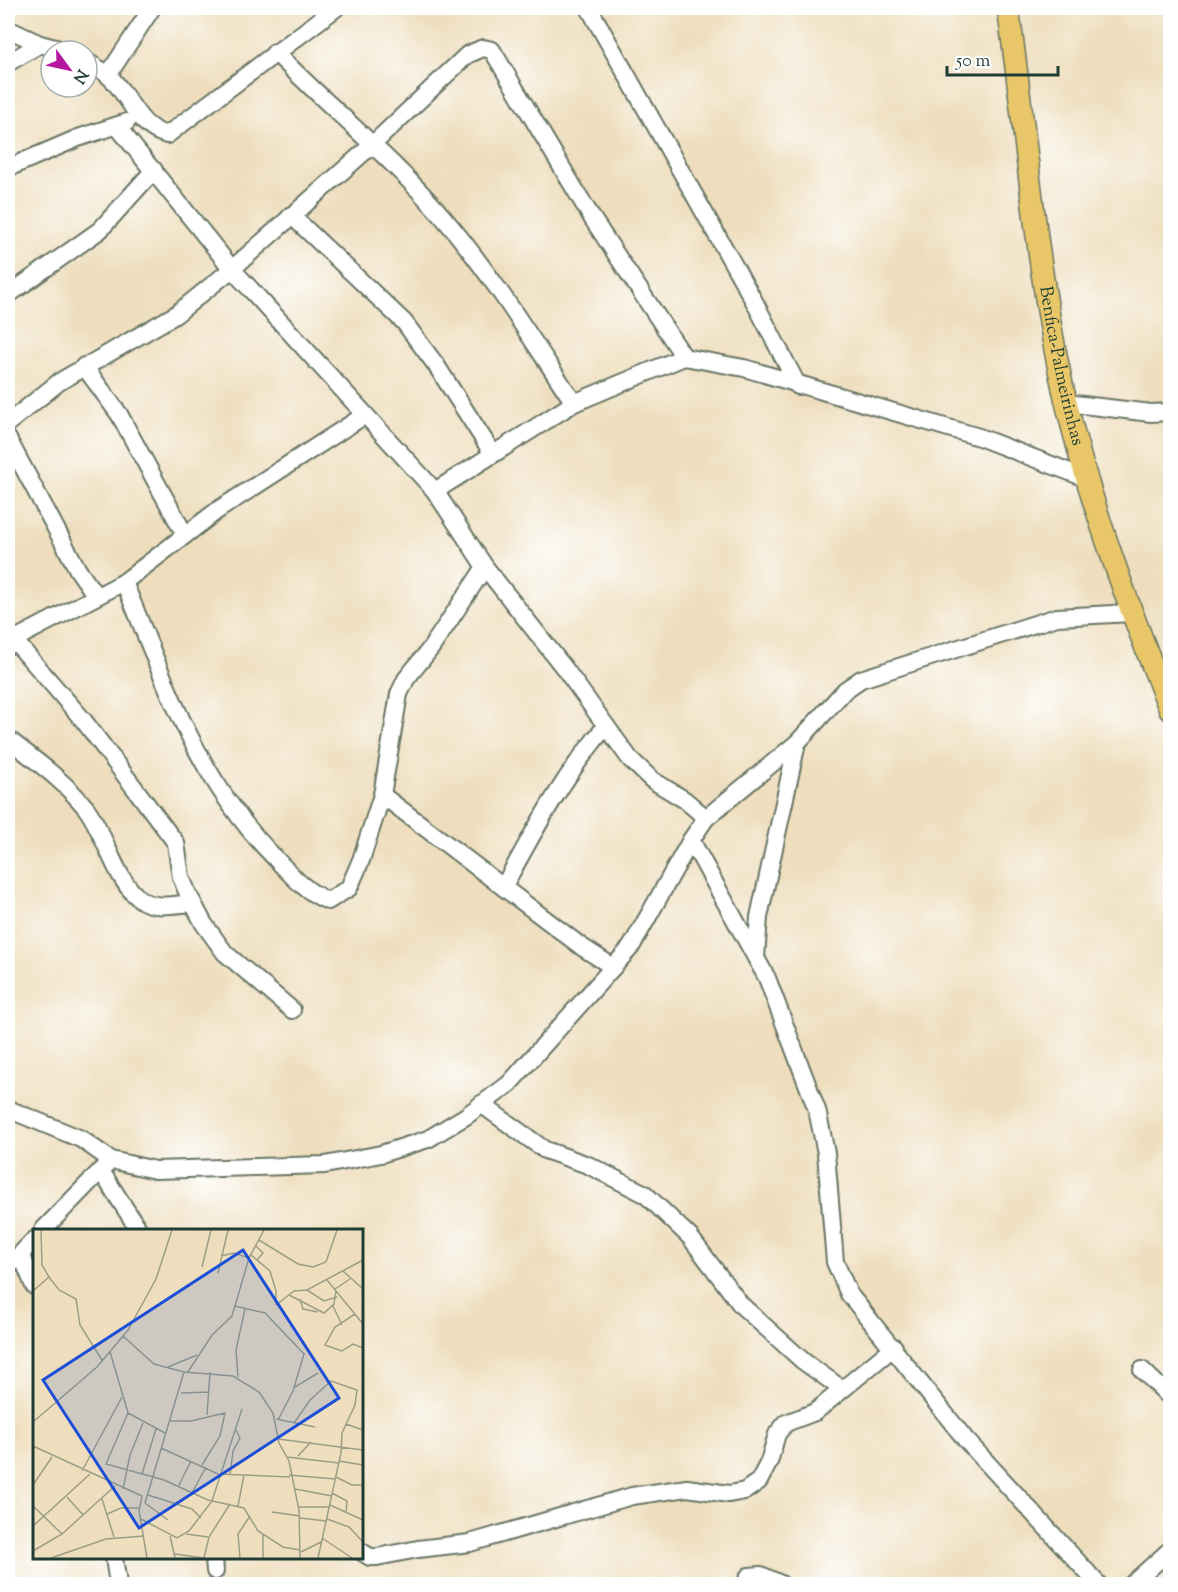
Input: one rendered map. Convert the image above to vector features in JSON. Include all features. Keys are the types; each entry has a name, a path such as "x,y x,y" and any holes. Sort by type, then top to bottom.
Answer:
{"main road":[{"name":"Benfica-Palmeirinhas","path":"1008,8 1047,298 1066,403 1132,613 1170,710"}],"street":[{"path":"108,75 152,8"},
{"path":"589,8 754,301 798,386"},
{"path":"99,69 108,75 139,118 155,132 167,135 326,10"},
{"path":"8,29 39,44"},
{"path":"8,63 39,45"},
{"path":"8,423 59,381 175,315 232,269 372,145 467,55 483,48 492,50 592,218 684,357"},
{"path":"275,52 442,216 510,306 574,402"},
{"path":"8,168 78,138 139,118"},
{"path":"117,126 232,269 435,491 485,567 630,759 652,780 685,800 706,818"},
{"path":"8,295 100,230 154,170"},
{"path":"291,215 404,322 436,365 493,454"},
{"path":"435,491 574,402 684,357 744,368 798,386 979,437 1088,479"},
{"path":"84,366 119,414 185,535"},
{"path":"1066,403 1150,413 1170,412"},
{"path":"292,1010 225,953 193,903 181,877 176,843 91,730 10,640 124,582 218,510 365,415"},
{"path":"8,439 73,562 96,596"},
{"path":"124,582 192,745 217,788 246,829 309,894 328,901 349,888 361,860 382,795 399,694 406,679 431,648 485,567"},
{"path":"106,1166 155,1170 325,1165 381,1154 428,1139 509,1084 614,967 647,923 691,840 706,818 797,743 845,690 861,679 1057,617 1132,613"},
{"path":"504,886 550,800 575,763 606,726"},
{"path":"8,739 62,782 88,810 125,880 136,896 153,906 193,903"},
{"path":"756,957 759,917 797,743"},
{"path":"382,795 582,946 614,967"},
{"path":"691,840 767,978 817,1110 826,1153 835,1262 849,1294 894,1347 966,1440 1098,1584"},
{"path":"481,1104 545,1150 588,1165 645,1194 690,1237 741,1305 803,1361 842,1389"},
{"path":"8,1108 81,1139 106,1166 138,1229"},
{"path":"44,1229 106,1166"},
{"path":"8,1267 33,1241"},
{"path":"21,1254 33,1284"},
{"path":"363,1553 370,1557 377,1557 418,1549 470,1543 632,1496 687,1488 729,1494 745,1491 759,1480 770,1462 777,1434 786,1423 815,1412 894,1347"},
{"path":"1143,1370 1170,1397"},
{"path":"1132,1584 1170,1550"},
{"path":"114,1559 118,1584"},
{"path":"745,1584 749,1576 761,1575 781,1584"}]}
